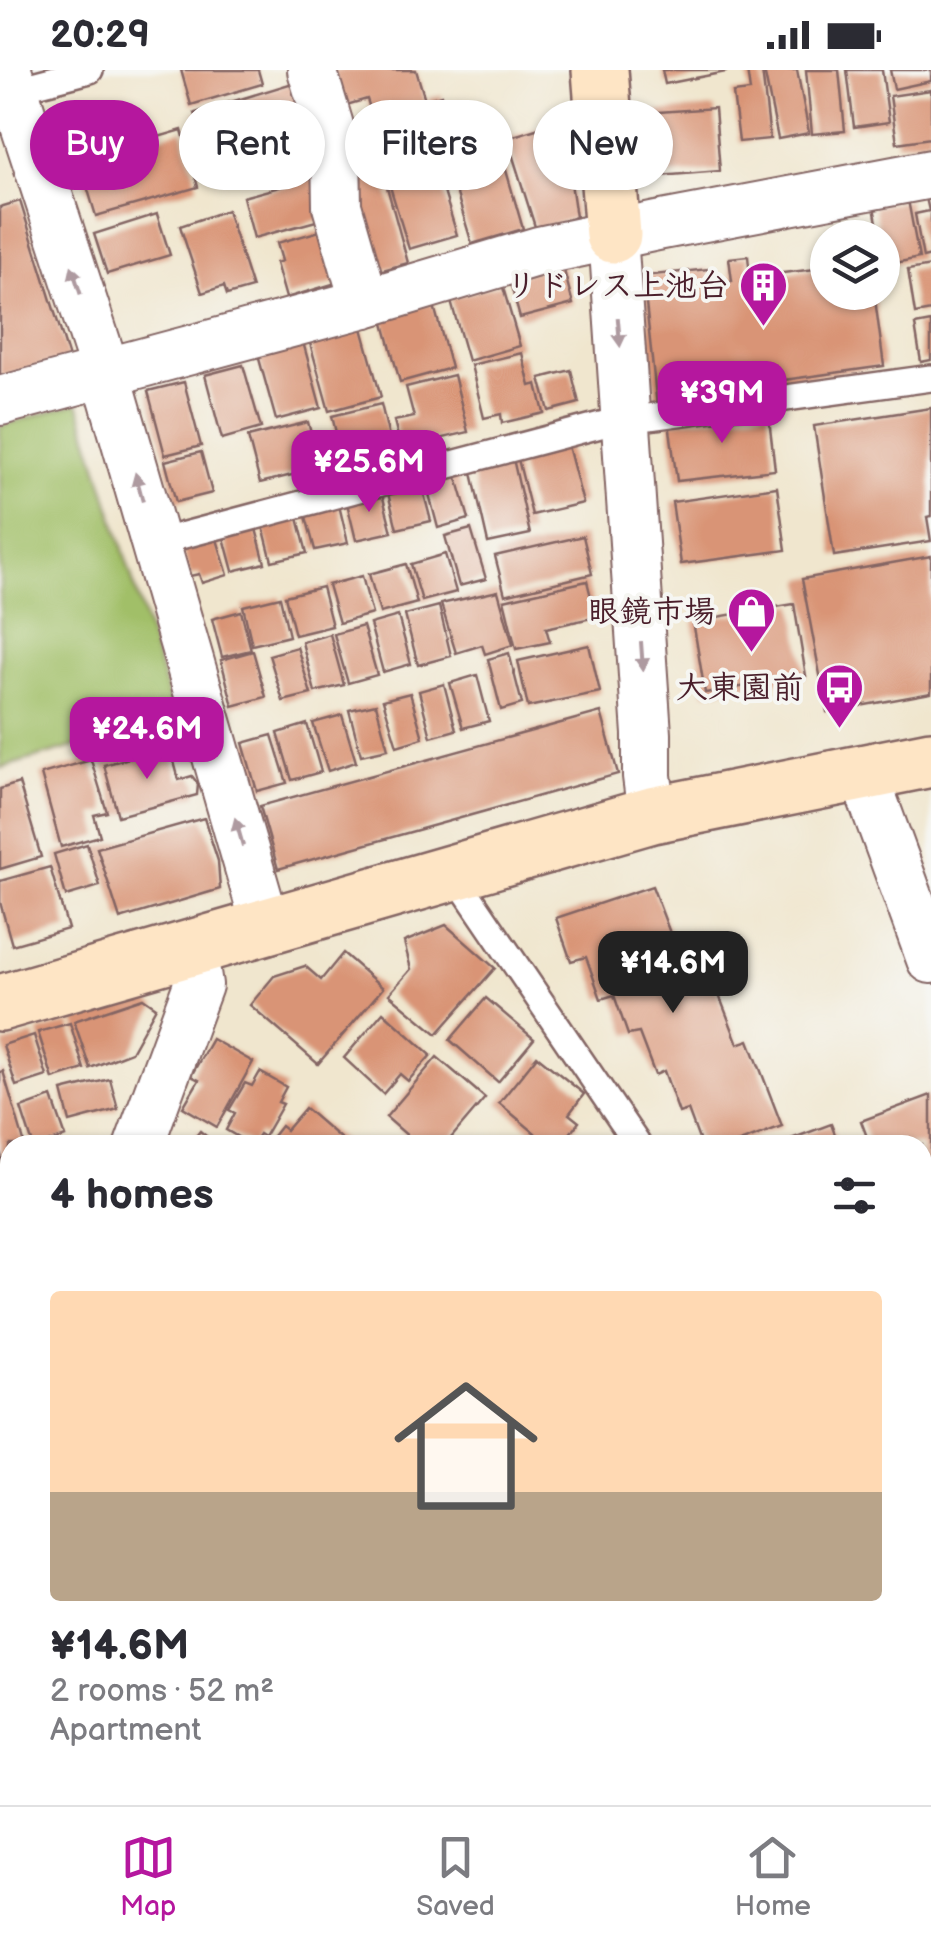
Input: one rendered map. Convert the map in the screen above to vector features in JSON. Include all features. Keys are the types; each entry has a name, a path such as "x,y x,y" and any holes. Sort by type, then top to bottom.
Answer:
{"street":[{"path":"312,70 336,149 337,206 365,303"},
{"path":"600,70 652,816"},
{"path":"10,80 106,373 266,926"},
{"path":"0,401 365,303 539,251 931,174"},
{"path":"0,1002 652,816 931,759"},
{"path":"863,773 931,960"},
{"path":"142,1135 198,985 192,947"}],"lane":[{"path":"10,80 90,70"},
{"path":"154,543 627,418 931,378"},
{"path":"452,871 631,1135"}],"green space":[{"path":"78,403 175,718 0,768 0,426"}],"building":[{"path":"181,70 258,70 262,84 208,100 190,100"},
{"path":"333,70 416,70 425,100 345,100 343,106"},
{"path":"662,70 726,70 726,72 665,84"},
{"path":"747,70 762,70 770,139 739,142 733,93 750,91"},
{"path":"764,70 797,70 809,133 778,139"},
{"path":"806,70 839,70 845,131 812,134"},
{"path":"847,70 882,70 889,122 854,127"},
{"path":"890,70 931,70 931,81 894,89"},
{"path":"299,81 305,100 237,100"},
{"path":"931,90 931,138 897,143 890,96"},
{"path":"715,108 720,171 673,175 673,111"},
{"path":"533,130 533,190 572,190 576,217 536,230 513,157 513,136"},
{"path":"179,131 179,190 187,190 96,216 88,190 159,190 159,137"},
{"path":"269,190 319,190 327,218 254,238 243,197"},
{"path":"358,190 388,190 408,263 379,271"},
{"path":"391,190 443,190 457,235 409,249"},
{"path":"456,190 512,190 523,229 472,244"},
{"path":"931,192 931,256 923,258 915,214 929,211 925,193"},
{"path":"908,200 919,258 900,262 900,220 877,220 874,207"},
{"path":"20,201 69,358 0,377 0,207"},
{"path":"227,210 252,288 227,295 224,286 202,293 180,226"},
{"path":"157,214 170,255 107,274 94,234"},
{"path":"320,231 321,237 331,235 346,280 286,298 276,263 282,261 277,243"},
{"name":"リドレス上池台","path":"748,256 750,277 810,270 810,310 876,310 884,366 734,387 735,397 657,406 643,276 708,269 710,284 732,281 729,258"},
{"path":"562,263 573,304 520,318 509,278"},
{"path":"931,266 931,311 915,314 908,270"},
{"path":"502,284 520,346 468,361 450,298"},
{"path":"433,302 451,368 400,382 382,316"},
{"path":"931,322 931,360 921,362 915,325"},
{"path":"362,328 381,397 329,411 310,343"},
{"path":"303,342 321,408 276,420 258,355"},
{"path":"522,353 530,386 537,384 544,413 502,423 501,414 484,418 471,365"},
{"path":"243,365 261,428 222,439 205,375"},
{"path":"571,370 579,403 549,411 540,378"},
{"path":"454,375 468,432 401,448 394,421 414,417 406,387"},
{"path":"184,382 201,446 165,455 148,391"},
{"path":"381,404 392,450 343,462 332,416"},
{"path":"931,408 931,516 927,517 931,541 834,556 814,426"},
{"path":"768,411 775,470 677,481 669,422"},
{"path":"308,422 320,468 260,483 248,437"},
{"path":"567,442 583,503 532,515 517,455"},
{"path":"201,452 212,493 176,502 165,461"},
{"path":"512,454 530,534 488,543 470,464"},
{"path":"454,467 469,519 438,528 424,475"},
{"path":"420,479 431,521 397,529 387,489"},
{"path":"777,487 786,550 681,564 672,502"},
{"path":"381,490 392,532 356,540 346,499"},
{"path":"338,501 348,543 315,550 304,509"},
{"path":"296,510 307,553 272,561 261,518"},
{"path":"254,521 265,563 233,571 222,530"},
{"path":"471,529 486,579 459,586 445,536"},
{"path":"216,536 228,575 202,583 199,574 190,576 181,546"},
{"path":"583,536 592,574 505,595 495,556"},
{"path":"445,554 456,592 422,601 411,564"},
{"path":"931,556 931,693 827,712 802,579"},
{"path":"406,564 417,603 380,613 369,574"},
{"path":"362,576 372,614 339,623 328,585"},
{"path":"587,581 596,617 546,628 550,642 516,649 504,600"},
{"path":"322,587 332,626 295,635 285,596"},
{"path":"498,591 513,645 485,654 482,645 456,653 441,604"},
{"path":"280,597 289,636 252,645 243,606"},
{"path":"794,604 806,676 705,693 693,621"},
{"path":"439,606 451,656 418,665 405,615"},
{"path":"241,611 251,650 222,657 212,619"},
{"path":"398,616 411,664 383,672 370,624"},
{"path":"363,626 377,675 348,683 334,634"},
{"path":"330,634 344,685 315,692 302,642"},
{"path":"589,645 600,692 528,707 518,661"},
{"path":"297,647 311,694 283,701 269,655"},
{"path":"253,651 266,697 233,706 221,660"},
{"path":"509,653 522,704 501,710 488,659"},
{"path":"477,675 489,721 463,728 450,683"},
{"path":"444,684 456,730 431,737 419,691"},
{"path":"410,693 423,738 397,746 383,700"},
{"path":"376,704 388,749 361,755 349,710"},
{"path":"601,712 618,774 278,869 260,806"},
{"path":"342,715 356,762 328,771 313,723"},
{"path":"307,724 321,772 292,780 278,733"},
{"path":"272,735 287,783 257,791 243,743"},
{"path":"170,747 179,780 192,776 198,784 197,795 118,816 104,765"},
{"path":"91,760 107,812 94,815 100,836 61,847 41,774"},
{"path":"19,783 41,857 0,869 0,789"},
{"path":"204,818 218,861 220,889 120,919 97,848"},
{"path":"87,844 100,886 66,896 54,854"},
{"path":"50,867 68,929 12,945 0,902 0,881"},
{"path":"652,886 683,967 705,959 738,1044 749,1040 782,1126 758,1135 697,1135 688,1110 679,1113 664,1071 655,1075 639,1033 628,1035 614,995 601,999 586,957 571,961 556,918"},
{"path":"446,925 495,968 437,1034 389,994 411,969 404,942"},
{"path":"343,953 383,988 318,1064 250,1005 274,976 305,966 321,980"},
{"path":"143,998 156,1007 131,1052 90,1068 74,1021"},
{"path":"486,998 534,1039 498,1082 450,1040"},
{"path":"383,1012 431,1055 408,1081 400,1074 383,1094 344,1058"},
{"path":"70,1023 84,1069 53,1079 38,1032"},
{"path":"34,1035 47,1076 16,1086 3,1045"},
{"path":"212,1039 253,1062 217,1127 183,1107 199,1080 191,1076"},
{"path":"537,1056 584,1094 569,1114 579,1122 569,1135 534,1135 499,1103"},
{"path":"437,1057 485,1098 454,1135 407,1135 386,1117"},
{"path":"3,1071 22,1135 0,1135"},
{"path":"260,1072 286,1087 278,1102 283,1104 265,1135 235,1135 226,1130 235,1113 229,1110 245,1083 252,1086"},
{"path":"110,1079 118,1109 70,1122 62,1091"},
{"path":"931,1095 931,1135 866,1135 861,1121"},
{"path":"52,1097 65,1135 30,1135 21,1108"},
{"path":"305,1108 336,1135 274,1135 281,1126 286,1130"},
{"path":"831,1124 835,1135 802,1135"}],"place":[{"name":"リドレス上池台","path":"764,328"},
{"name":"眼鏡市場","path":"751,654"},
{"name":"大東園前","path":"839,730"}]}
